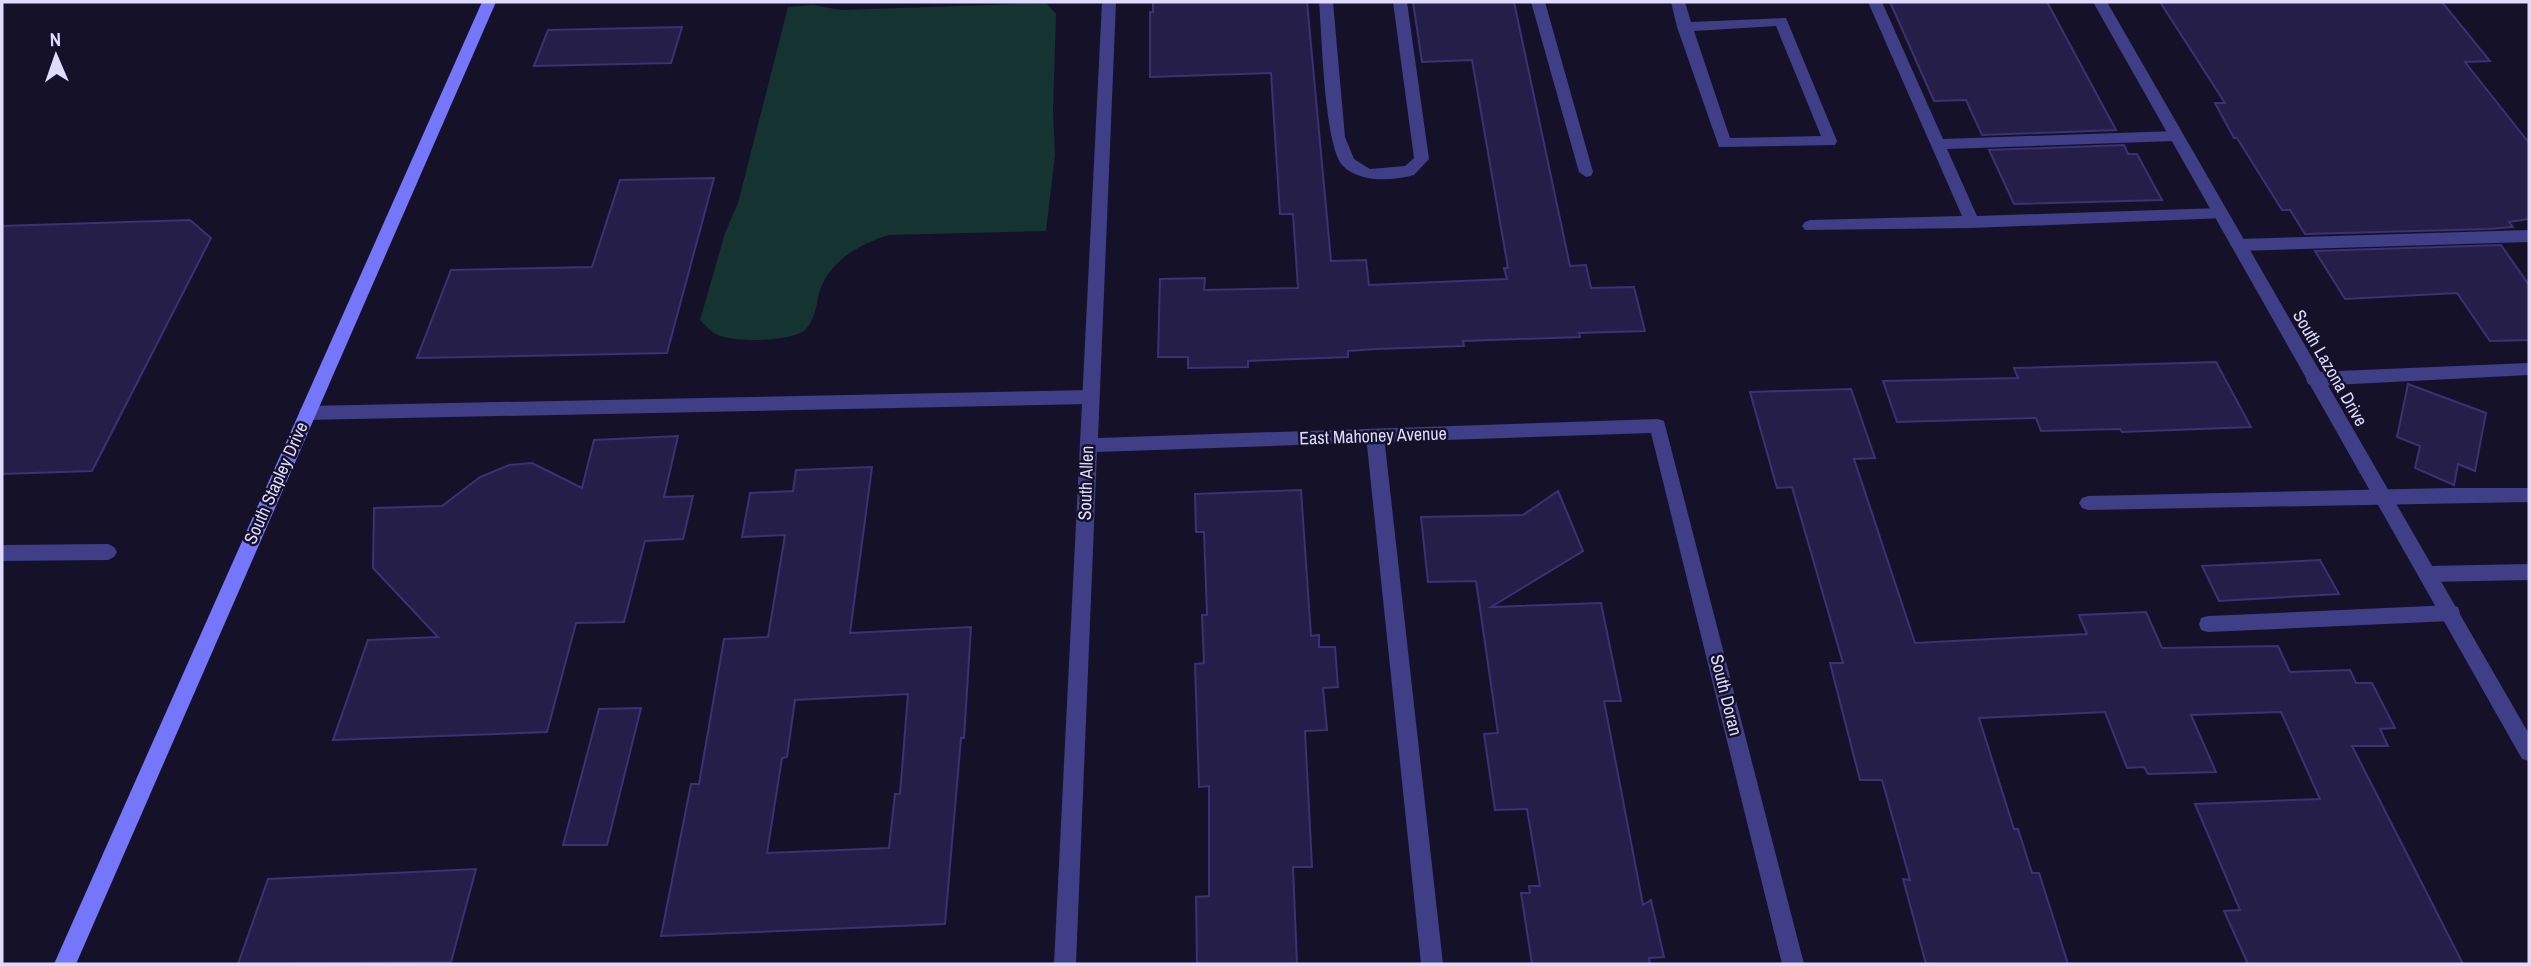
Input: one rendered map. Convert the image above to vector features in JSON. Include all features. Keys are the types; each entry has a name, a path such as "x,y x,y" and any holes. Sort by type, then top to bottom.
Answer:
{"main road":[{"name":"South Stapley Drive","path":"65,964 489,2"}],"street":[{"name":"South Allen","path":"1065,964 1109,2"},
{"path":"1325,2 1338,137 1348,162 1368,174 1409,171 1422,159 1400,2"},
{"path":"1538,2 1586,172"},
{"path":"1678,2 1684,27 1724,143 1830,141 1781,21 1684,27"},
{"path":"1875,2 1972,222"},
{"name":"South Lazona Drive","path":"2100,2 2529,752"},
{"path":"1939,144 2175,136"},
{"path":"1810,226 2220,214"},
{"path":"2238,245 2529,236"},
{"path":"2314,379 2529,369"},
{"path":"307,413 1090,397"},
{"name":"East Mahoney Avenue","path":"1088,445 1658,426"},
{"name":"South Doran","path":"1658,426 1793,964"},
{"path":"1375,436 1432,964"},
{"path":"2088,503 2529,495"},
{"path":"2,553 108,552"},
{"path":"2427,574 2529,572"},
{"path":"2208,624 2451,613"}],"green space":[{"path":"1046,3 1056,14 1053,110 1055,155 1046,231 889,235 869,242 842,259 827,275 809,325 798,334 787,337 761,340 724,337 716,334 700,320 725,233 738,203 788,7 813,5 841,10"}],"building":[{"path":"1153,2 1307,2 1331,261 1366,260 1369,285 1507,279 1504,268 1508,268 1472,60 1422,62 1413,2 1514,2 1570,266 1586,265 1591,288 1634,287 1645,331 1579,333 1580,337 1463,341 1464,346 1348,351 1348,357 1248,361 1248,367 1188,368 1188,357 1158,357 1160,279 1205,278 1204,290 1298,288 1293,214 1280,214 1271,73 1150,77 1150,12 1153,12"},
{"path":"1890,2 2047,2 2116,130 1982,135 1966,100 1934,101"},
{"path":"2160,2 2442,2 2490,61 2465,62 2529,143 2529,219 2509,222 2513,227 2489,229 2305,234 2290,210 2282,210 2237,138 2234,138 2215,103 2225,103"},
{"path":"682,27 671,63 534,66 548,30"},
{"path":"2124,145 2128,154 2137,154 2162,200 2014,204 1989,150"},
{"path":"714,178 667,353 417,358 451,270 592,267 620,180"},
{"path":"190,220 211,238 92,471 2,474 2,226"},
{"path":"2501,245 2529,285 2529,340 2490,341 2457,293 2345,299 2315,251"},
{"path":"2216,362 2251,427 2122,432 2120,429 2041,431 2036,418 1897,422 1883,381 2018,378 2014,368"},
{"path":"2408,384 2486,413 2475,471 2458,464 2454,485 2415,468 2420,446 2397,437"},
{"path":"1851,389 1875,458 1854,459 1915,643 2087,634 2079,615 2146,612 2162,648 2278,646 2290,672 2350,670 2356,683 2372,683 2395,728 2380,729 2388,746 2352,746 2463,964 2248,964 2224,911 2240,910 2195,804 2320,799 2281,712 2191,715 2216,772 2148,774 2144,767 2127,768 2105,712 1979,718 2014,829 2018,829 2032,873 2039,873 2068,964 1926,964 1903,879 1910,880 1882,780 1860,780 1830,663 1843,663 1792,487 1777,488 1750,392"},
{"path":"678,436 664,497 693,496 683,539 645,541 624,622 576,623 547,732 333,740 368,640 438,637 373,568 374,508 442,506 480,477 509,465 532,463 582,488 594,440"},
{"path":"872,467 850,633 971,627 964,738 961,738 945,924 661,936 691,784 699,784 724,639 768,637 785,535 742,537 750,493 793,491 796,470","holes":["908,694 900,794 895,794 889,848 767,853 782,758 787,757 795,700"]},
{"path":"1301,490 1311,636 1319,635 1319,647 1335,647 1338,687 1323,688 1327,730 1305,731 1312,867 1293,867 1297,964 1197,964 1196,897 1209,896 1209,786 1199,787 1195,664 1204,663 1202,615 1207,615 1204,532 1196,532 1195,494"},
{"path":"1558,491 1583,551 1491,607 1601,603 1621,701 1604,701 1643,905 1651,900 1664,957 1649,958 1650,964 1532,964 1521,893 1530,893 1529,886 1540,886 1527,809 1495,810 1484,734 1498,733 1476,581 1428,582 1421,517 1523,515"},
{"path":"2320,560 2339,594 2219,601 2202,566"},
{"path":"641,708 607,845 563,845 599,709"},
{"path":"476,869 451,962 238,964 268,879"}]}
